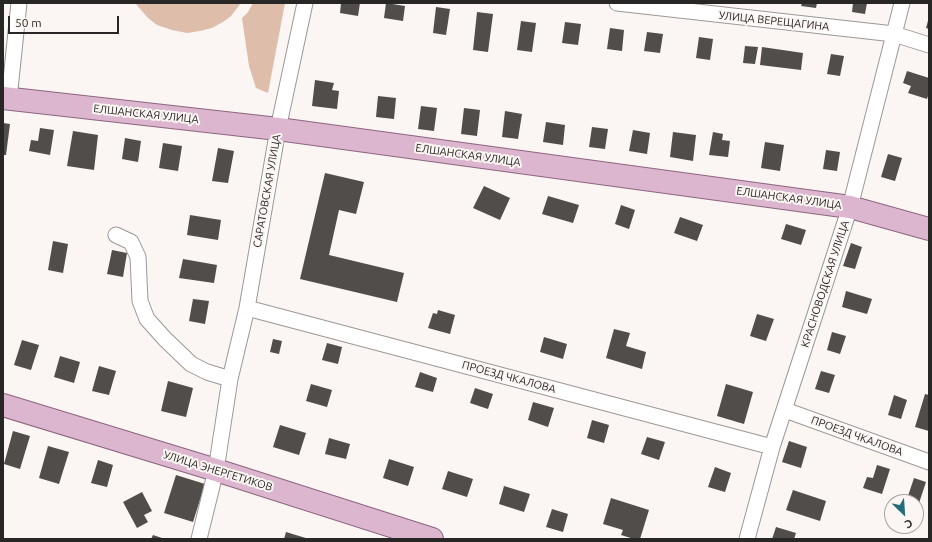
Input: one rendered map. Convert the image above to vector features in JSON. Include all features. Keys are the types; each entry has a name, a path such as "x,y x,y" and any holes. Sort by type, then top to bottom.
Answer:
{"main road":[{"name":"ЕЛШАНСКАЯ УЛИЦА","path":"6,98 278,129 850,207 929,229"},
{"name":"УЛИЦА ЭНЕРГЕТИКОВ","path":"3,405 216,470 432,539"}],"street":[{"path":"6,98 19,3"},
{"name":"САРАТОВСКАЯ УЛИЦА","path":"199,539 216,470 230,379 247,308 278,129 305,3"},
{"name":"УЛИЦА ВЕРЕЩАГИНА","path":"617,3 894,34 929,45"},
{"name":"КРАСНОВОДСКАЯ УЛИЦА","path":"747,539 772,446 850,207 902,3"},
{"path":"116,236 130,242 138,258 140,301 147,319 191,364 207,372 230,379"},
{"name":"ПРОЕЗД ЧКАЛОВА","path":"247,308 772,446"},
{"name":"ПРОЕЗД ЧКАЛОВА","path":"785,410 929,462"}],"shaded area":[{"path":"135,3 241,3 231,16 223,22 212,28 187,33 157,25 148,18"},
{"path":"253,3 285,3 268,93 256,88 249,66 242,18 248,12"}],"building":[{"path":"341,3 360,3 358,16 340,13"},
{"path":"386,3 405,6 403,21 384,18"},
{"path":"802,3 817,3 816,8 801,6"},
{"path":"853,3 867,3 865,14 852,12"},
{"path":"436,7 450,9 446,35 433,33"},
{"path":"477,12 493,14 488,52 473,50"},
{"path":"929,17 929,29 926,28"},
{"path":"521,21 536,23 532,52 517,50"},
{"path":"565,22 581,24 578,45 562,43"},
{"path":"610,28 624,30 622,51 607,49"},
{"path":"647,32 663,34 660,53 644,51"},
{"path":"699,37 713,39 710,60 696,58"},
{"path":"745,46 758,47 755,64 743,63"},
{"path":"762,47 803,53 801,70 760,65"},
{"path":"831,54 844,56 840,76 827,74"},
{"path":"907,71 929,78 929,93 927,99 908,93 911,86 903,83"},
{"path":"315,80 334,83 332,90 339,91 337,109 312,106"},
{"path":"378,96 396,98 394,119 376,117"},
{"path":"421,106 437,108 434,131 418,129"},
{"path":"464,108 480,110 477,136 461,134"},
{"path":"505,111 522,114 518,139 502,137"},
{"path":"546,122 565,125 563,145 543,142"},
{"path":"3,123 10,124 6,155 3,155"},
{"path":"592,127 608,129 605,149 589,147"},
{"path":"40,128 54,130 50,155 29,151 31,140 38,141"},
{"path":"633,130 650,133 647,154 629,151"},
{"path":"73,131 98,135 94,170 67,166"},
{"path":"673,132 696,135 693,161 670,157"},
{"path":"713,132 723,134 722,140 730,141 728,157 709,155"},
{"path":"125,138 141,141 138,162 122,159"},
{"path":"765,142 784,145 780,171 761,168"},
{"path":"163,143 182,146 178,171 159,168"},
{"path":"218,148 234,151 228,183 212,181"},
{"path":"826,150 840,152 837,171 823,169"},
{"path":"888,154 902,158 895,181 881,177"},
{"path":"325,173 364,182 356,214 339,210 329,255 404,273 397,302 300,279"},
{"path":"484,186 510,198 500,220 473,208"},
{"path":"548,196 579,205 573,223 542,214"},
{"path":"621,205 635,210 629,229 615,224"},
{"path":"190,215 221,220 218,240 187,235"},
{"path":"680,217 703,225 697,241 674,233"},
{"path":"786,224 806,230 801,245 781,239"},
{"path":"53,241 68,244 63,273 48,270"},
{"path":"851,243 862,247 855,269 843,266"},
{"path":"112,250 127,253 123,277 107,274"},
{"path":"183,259 217,265 214,283 179,278"},
{"path":"846,291 872,299 867,314 842,307"},
{"path":"193,299 209,301 205,324 189,321"},
{"path":"438,310 455,315 450,334 428,328 433,313 437,314"},
{"path":"757,314 774,319 766,341 750,336"},
{"path":"614,329 630,333 626,346 646,352 642,369 606,358"},
{"path":"832,332 846,336 840,354 827,350"},
{"path":"544,337 567,344 563,359 540,352"},
{"path":"273,339 282,341 279,354 270,352"},
{"path":"22,340 39,345 31,370 14,365"},
{"path":"327,343 342,347 338,364 322,360"},
{"path":"60,356 80,362 74,383 54,377"},
{"path":"99,366 116,371 109,395 92,391"},
{"path":"821,371 835,375 829,393 815,389"},
{"path":"420,372 437,378 433,392 415,387"},
{"path":"168,381 193,388 186,417 161,411"},
{"path":"311,384 332,390 327,407 306,401"},
{"path":"726,384 753,392 744,424 717,416"},
{"path":"475,388 493,394 488,409 470,403"},
{"path":"925,394 929,395 929,431 915,427"},
{"path":"894,395 907,400 901,419 888,415"},
{"path":"533,402 554,408 548,427 528,420"},
{"path":"592,420 609,425 604,443 587,438"},
{"path":"280,425 306,433 299,455 273,447"},
{"path":"13,431 30,436 20,469 4,464"},
{"path":"647,437 665,442 659,460 641,454"},
{"path":"329,438 350,444 346,459 325,454"},
{"path":"789,441 807,447 801,468 782,462"},
{"path":"48,446 69,452 59,484 39,478"},
{"path":"389,459 414,467 408,486 383,478"},
{"path":"98,460 113,465 107,487 91,483"},
{"path":"877,465 890,469 882,494 863,488 867,477 873,478"},
{"path":"715,467 731,473 725,492 708,487"},
{"path":"448,471 473,479 467,497 442,489"},
{"path":"176,475 205,484 193,522 164,513"},
{"path":"914,478 926,482 922,494 909,494"},
{"path":"504,486 530,494 524,512 499,504"},
{"path":"793,490 826,501 820,521 786,510"},
{"path":"142,492 152,511 144,515 148,522 137,528 123,502"},
{"path":"611,498 649,510 640,539 634,539 621,535 623,530 603,524"},
{"path":"552,509 568,514 563,532 546,527"},
{"path":"776,527 796,533 794,539 772,539"},
{"path":"286,532 309,539 284,539"},
{"path":"153,535 165,539 151,539"}]}
